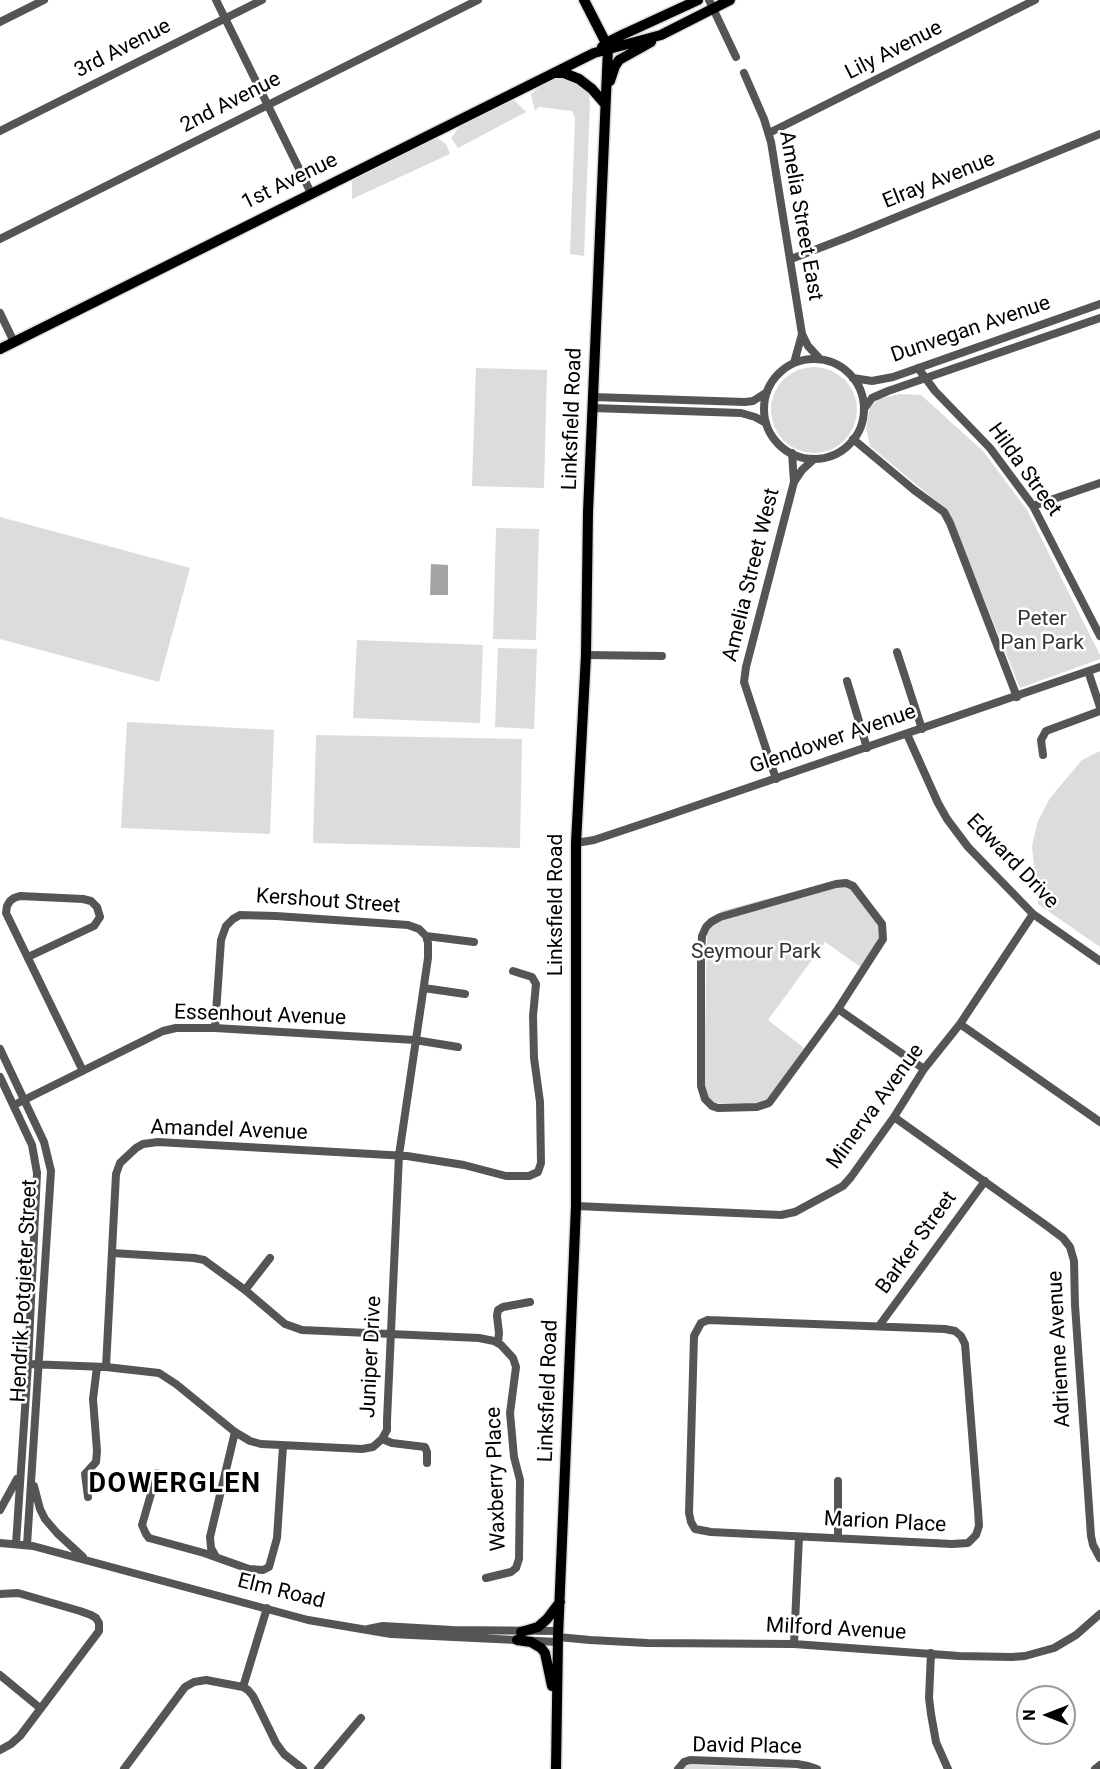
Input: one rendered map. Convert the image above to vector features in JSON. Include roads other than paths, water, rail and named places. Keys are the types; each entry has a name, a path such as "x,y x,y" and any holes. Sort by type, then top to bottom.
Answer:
{"main road":[{"path":"584,0 604,48"},
{"name":"1st Avenue","path":"0,349 698,0"},
{"name":"1st Avenue","path":"604,48 661,35 711,4 730,0"},
{"path":"553,73 564,73 579,79 606,99 617,63 661,35"},
{"name":"Linksfield Road","path":"556,1769 558,1637 576,1206 576,843 586,655 588,512 606,99 604,48"},
{"path":"519,1636 538,1627 560,1602"},
{"path":"519,1636 541,1648 545,1653 556,1701"}],"street":[{"path":"0,22 44,0"},
{"path":"216,0 311,193"},
{"name":"3rd Avenue","path":"0,131 262,0"},
{"name":"2nd Avenue","path":"0,239 478,0"},
{"name":"Lily Avenue","path":"769,133 1035,0"},
{"path":"711,4 736,57"},
{"name":"Amelia Street East","path":"744,73 769,133 802,334 808,346 820,359"},
{"name":"Elray Avenue","path":"790,259 1100,134"},
{"name":"Dunvegan Avenue","path":"853,378 878,381 1100,304"},
{"path":"1088,309 1096,319"},
{"path":"0,313 14,342"},
{"name":"Dunvegan Avenue","path":"864,408 875,396 1096,319"},
{"path":"1031,328 1035,340"},
{"name":"Amelia Street East","path":"795,363 802,334"},
{"path":"809,359 835,363 853,378 861,394 864,408 861,424 853,439 844,449 831,456 814,459 792,453 776,441 766,423 767,392 782,371 795,363 809,359"},
{"name":"Hilda Street","path":"918,369 935,391 990,448 1033,506 1100,636"},
{"path":"593,402 681,399 746,402 753,401 767,392"},
{"path":"681,399 681,410"},
{"path":"593,402 746,413 766,423"},
{"path":"853,439 944,512 1017,697"},
{"name":"Amelia Street West","path":"776,779 745,688 744,677 794,482 792,453"},
{"name":"Amelia Street West","path":"794,482 802,470 814,459"},
{"path":"1033,506 1100,483"},
{"path":"897,652 922,729"},
{"path":"586,655 662,656"},
{"name":"Glendower Avenue","path":"576,843 594,840 776,779 1100,667"},
{"path":"1043,755 1041,740 1046,731 1100,709 1088,671"},
{"path":"847,681 867,748"},
{"name":"Edward Drive","path":"907,734 938,802 958,836 1033,914 1100,961"},
{"path":"846,883 853,886 882,924 884,939 838,1009 769,1104 757,1107 718,1108 707,1102 701,1089 701,954 702,936 711,922 720,917 836,884 846,883"},
{"path":"28,957 94,926 100,917 98,907 83,899 17,896 7,906 6,913 83,1071"},
{"name":"Minerva Avenue","path":"576,1206 781,1215 795,1212 831,1193 846,1183 894,1117 924,1070 960,1024 1033,914"},
{"name":"Kershout Street","path":"215,1028 221,939 226,926 240,915 276,916 408,925 419,929 426,936 429,951 415,1040"},
{"path":"426,936 474,942"},
{"name":"Amandel Avenue","path":"88,1497 85,1474 96,1462 93,1398 102,1367 117,1170 126,1157 143,1144 158,1142 399,1155 475,1168 493,1174 522,1177 535,1174 540,1168 540,1102 535,1068 533,1022 536,984 532,977 513,971"},
{"path":"424,988 465,993"},
{"path":"838,1009 924,1070"},
{"path":"960,1024 1100,1122"},
{"name":"Essenhout Avenue","path":"14,1105 163,1031 183,1027 415,1040 458,1047"},
{"name":"Juniper Drive","path":"28,1364 149,1371 167,1378 235,1432 254,1443 362,1449 373,1447 382,1439 387,1430 399,1155 415,1040"},
{"name":"Hendrik Potgieter Street","path":"0,1049 44,1142 51,1171 27,1545"},
{"name":"Hendrik Potgieter Street","path":"0,1077 32,1145 37,1173 28,1364 16,1544"},
{"name":"Adrienne Avenue","path":"894,1117 1064,1238 1070,1246 1074,1261 1091,1536 1095,1550 1100,1557"},
{"name":"Barker Street","path":"879,1326 985,1181"},
{"path":"112,1253 204,1260 285,1323 302,1330 479,1338 498,1343 498,1310 530,1302"},
{"path":"245,1290 270,1258"},
{"name":"Marion Place","path":"713,1320 955,1331 965,1344 979,1526 972,1540 964,1544 799,1537 700,1531 695,1529 691,1522 689,1513 692,1383 694,1336 698,1327 705,1321 713,1320"},
{"name":"Waxberry Place","path":"486,1578 511,1572 516,1568 519,1559 520,1480 514,1457 510,1413 516,1367 513,1359 498,1343"},
{"path":"216,1557 211,1548 210,1537 235,1432"},
{"path":"382,1439 392,1443 425,1447 427,1464"},
{"path":"157,1473 142,1525 149,1538 263,1570 269,1567 278,1538 283,1446"},
{"path":"32,1467 36,1498 45,1519 85,1558"},
{"path":"0,1510 15,1486 20,1472"},
{"path":"838,1481 838,1538"},
{"path":"194,1550 203,1546 210,1537"},
{"path":"795,1644 799,1537"},
{"name":"Elm Road","path":"0,1543 27,1545 85,1558 308,1620 365,1629 383,1626 519,1636"},
{"path":"0,1594 18,1593 80,1611 96,1618 99,1623 99,1631 20,1736 0,1750"},
{"path":"243,1687 267,1608"},
{"name":"Milford Avenue","path":"519,1636 647,1643 795,1644 959,1656 1025,1656 1065,1643 1100,1614"},
{"path":"931,1653 929,1698 931,1714 936,1742 948,1769"},
{"path":"0,1676 40,1708"},
{"path":"124,1769 189,1684 200,1680 243,1687 253,1696 276,1743 284,1754 303,1769"},
{"path":"318,1769 361,1718"},
{"name":"David Place","path":"678,1769 684,1762 690,1760 797,1764 818,1769"},
{"path":"1095,1769 1100,1765"}],"district":[{"name":"DOWERGLEN","path":"175,1485"}],"park label":[{"name":"Peter Pan Park","path":"1042,632"},
{"name":"Seymour Park","path":"756,953"}]}
